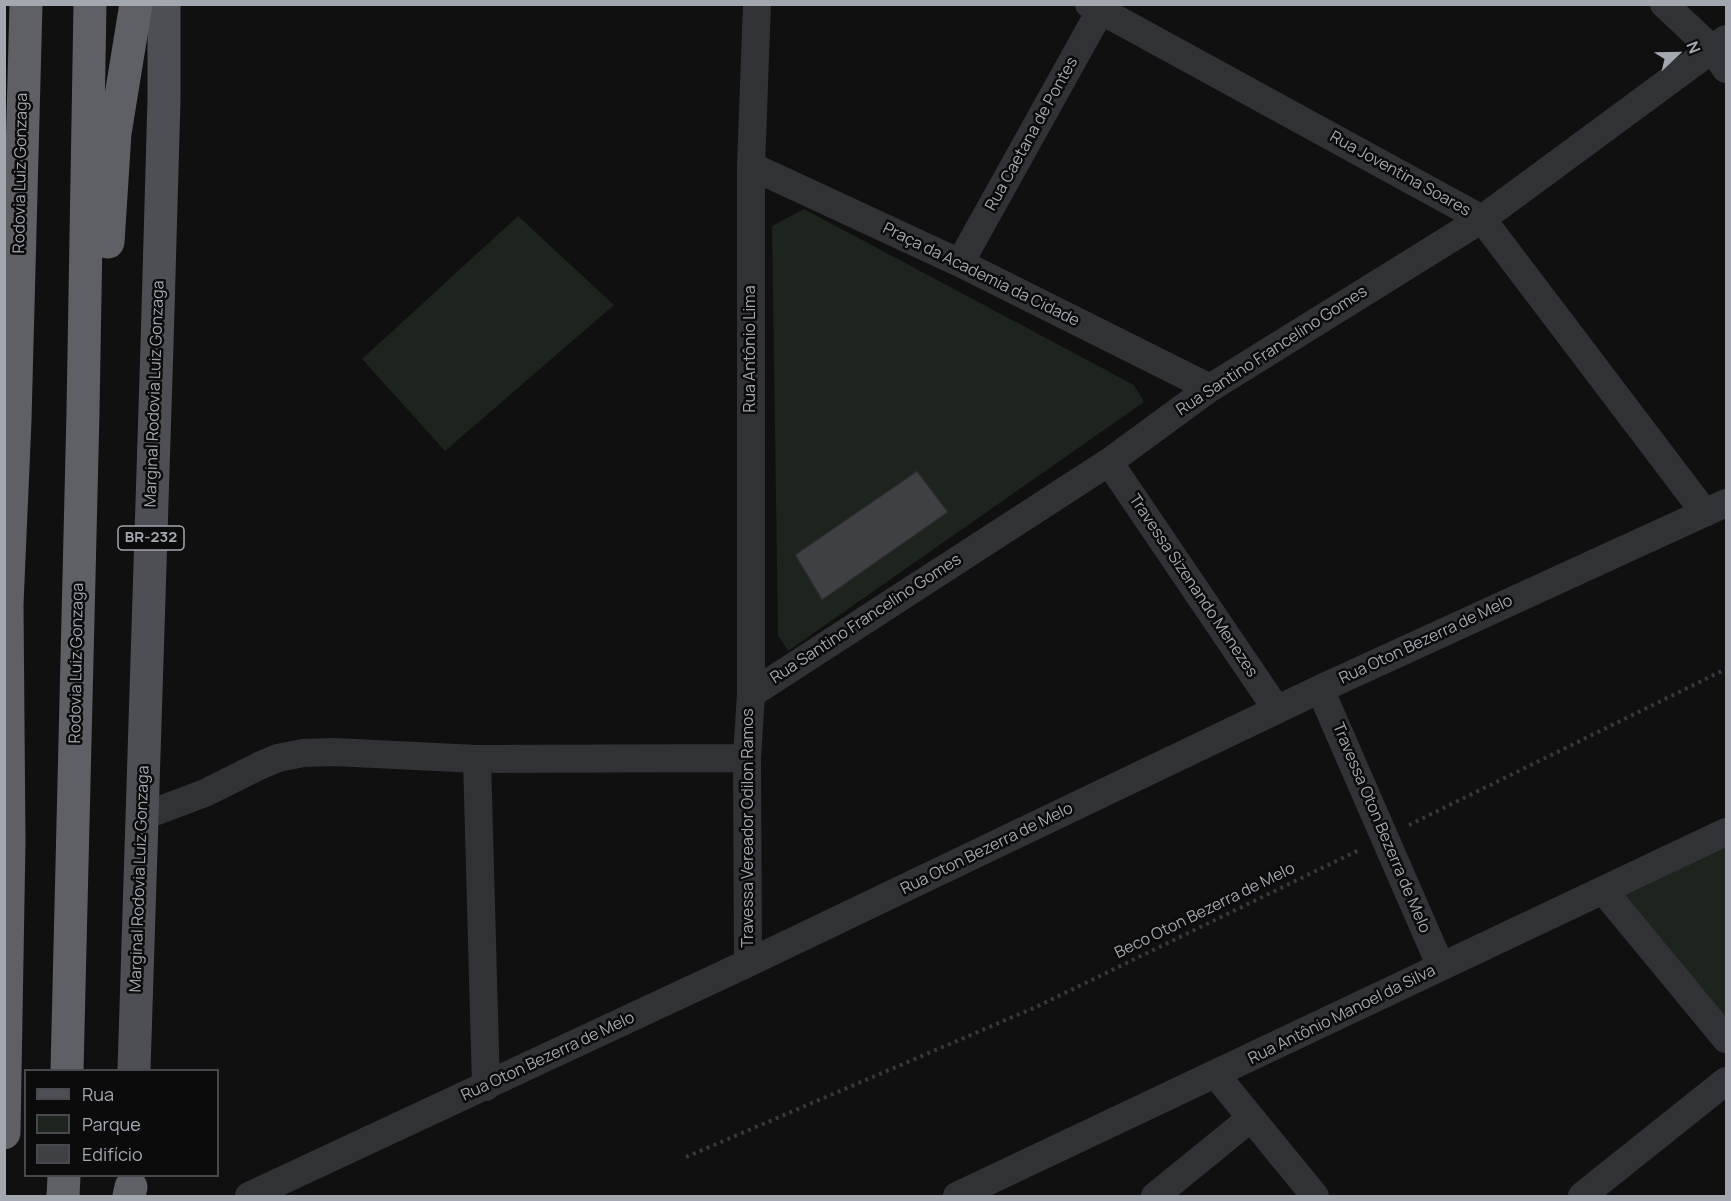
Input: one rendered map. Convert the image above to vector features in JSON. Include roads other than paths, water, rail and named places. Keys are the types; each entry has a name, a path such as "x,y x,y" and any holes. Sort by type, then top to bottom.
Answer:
{"highway":[{"name":"Rodovia Luiz Gonzaga","path":"4,1133 9,841 6,597 15,420 26,4"},
{"name":"Rodovia Luiz Gonzaga","path":"67,1069 90,4"},
{"path":"83,412 98,358 103,327 115,133 136,4"},
{"path":"63,1197 64,1177"}],"main road":[{"name":"Marginal Rodovia Luiz Gonzaga","path":"134,1069 157,357 164,100 164,4"}],"street":[{"name":"Rua Antônio Lima","path":"751,694 751,165 757,4"},
{"path":"1664,4 1722,53"},
{"name":"Rua Joventina Soares","path":"1098,6 1482,219 1716,508"},
{"name":"Rua Caetana de Pontes","path":"960,263 1098,6"},
{"name":"Rua Santino Francelino Gomes","path":"751,694 1109,462 1210,388 1482,219 1722,53"},
{"name":"Praça da Academia da Cidade","path":"751,165 960,263 1210,388"},
{"name":"Travessa Sizenando Menezes","path":"1109,462 1277,710"},
{"name":"Rua Oton Bezerra de Melo","path":"249,1197 748,963 1320,689 1716,508"},
{"name":"Travessa Oton Bezerra de Melo","path":"1320,689 1441,967"},
{"name":"Travessa Vereador Odilon Ramos","path":"748,963 747,758 751,694"},
{"path":"141,817 205,793 278,758 303,753 334,752 477,759 747,758"},
{"path":"477,759 486,1087"},
{"name":"Rua Antônio Manoel da Silva","path":"957,1197 1726,832"},
{"path":"1603,890 1726,1039"},
{"path":"1216,1075 1315,1197"},
{"path":"1582,1197 1726,1081"},
{"path":"1155,1197 1251,1118"}]}
